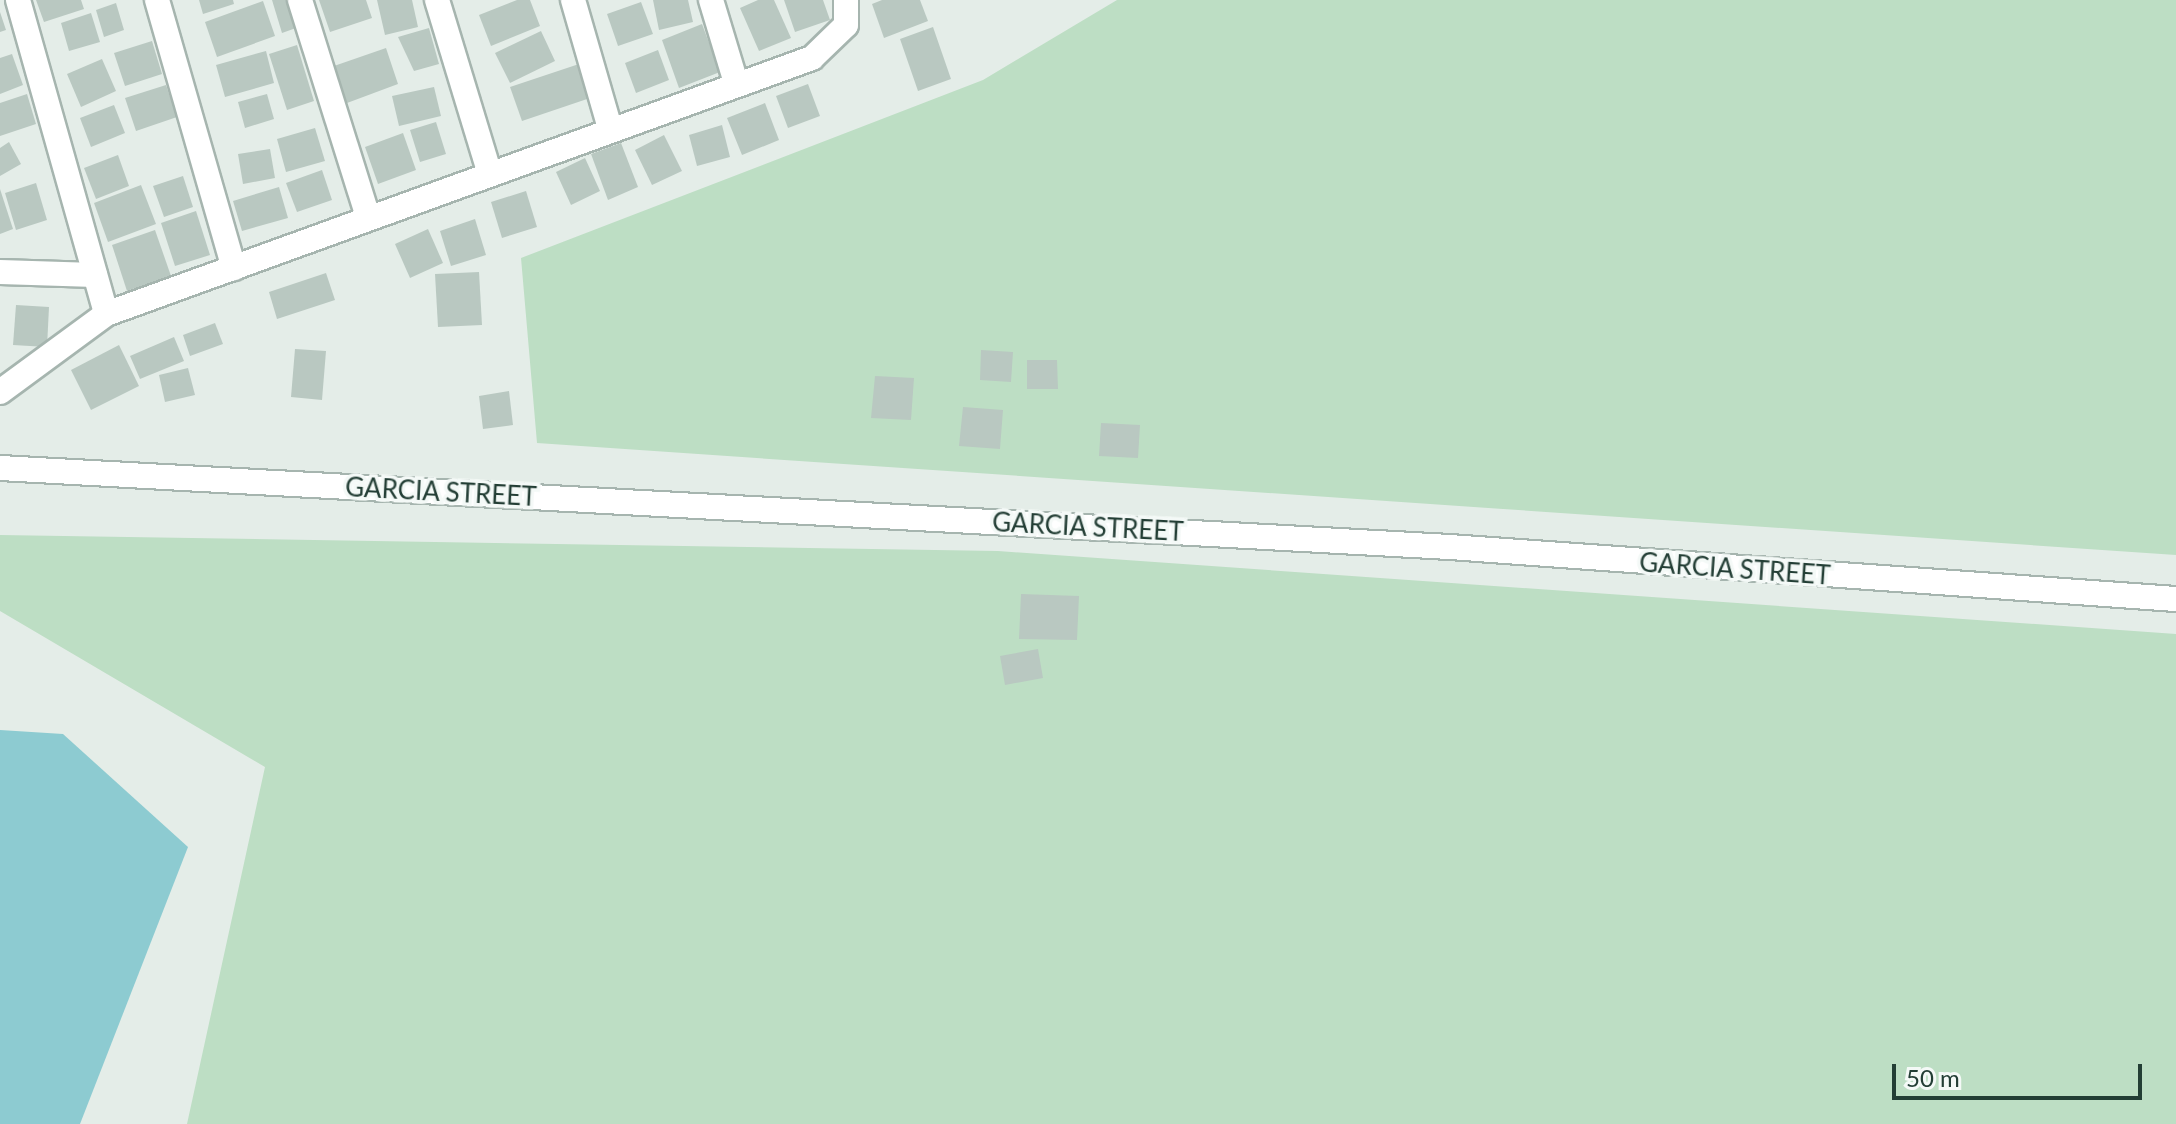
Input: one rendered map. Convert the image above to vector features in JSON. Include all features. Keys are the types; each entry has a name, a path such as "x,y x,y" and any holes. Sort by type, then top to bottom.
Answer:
{"street":[{"path":"18,0 106,314"},
{"path":"157,0 234,268"},
{"path":"300,0 367,214"},
{"path":"437,0 490,174"},
{"path":"573,0 610,128"},
{"path":"711,0 736,83"},
{"path":"0,392 106,314 234,268 367,214 490,174 829,48 846,25 846,0"},
{"path":"0,272 95,275"},
{"name":"GARCIA STREET","path":"0,468 1434,546 2176,599"}],"green space":[{"path":"1117,0 2176,0 2176,555 537,443 521,258 983,80"},
{"path":"0,535 998,551 2176,634 2176,1124 187,1124 265,767 0,611"}],"water":[{"path":"0,730 63,734 188,847 80,1124 0,1124"}],"building":[{"path":"36,0 81,0 84,9 44,22"},
{"path":"199,0 233,0 234,4 203,14"},
{"path":"272,0 287,0 296,28 282,33"},
{"path":"319,0 366,0 372,18 330,32"},
{"path":"377,0 412,0 418,27 385,35"},
{"path":"517,0 530,0 540,26 491,46 479,15"},
{"path":"653,0 688,0 693,22 659,30"},
{"path":"758,0 774,0 791,38 759,51 740,8"},
{"path":"784,0 823,0 830,20 795,32"},
{"path":"882,0 920,0 928,21 884,38 872,4"},
{"path":"263,1 275,36 217,57 205,22"},
{"path":"641,2 653,34 618,46 607,14"},
{"path":"116,3 124,30 104,37 96,10"},
{"path":"0,12 6,30 0,32"},
{"path":"91,13 100,42 69,51 61,23"},
{"path":"702,24 720,72 679,88 662,40"},
{"path":"933,27 951,79 918,91 900,39"},
{"path":"429,28 439,64 414,71 398,37"},
{"path":"541,31 555,61 510,83 495,53"},
{"path":"152,41 162,74 125,86 114,53"},
{"path":"297,45 314,101 287,110 269,54"},
{"path":"386,48 398,84 347,103 334,66"},
{"path":"658,50 669,80 636,93 625,63"},
{"path":"266,51 274,83 225,97 216,65"},
{"path":"12,54 23,85 0,94 0,58"},
{"path":"102,59 116,91 81,107 67,74"},
{"path":"582,63 593,97 522,121 510,87"},
{"path":"808,84 820,116 788,128 776,96"},
{"path":"166,85 177,117 136,131 125,98"},
{"path":"434,87 441,116 399,126 392,96"},
{"path":"27,94 36,124 0,136 0,103"},
{"path":"267,94 274,119 245,128 238,102"},
{"path":"765,103 779,140 742,155 727,118"},
{"path":"114,105 125,133 91,147 80,118"},
{"path":"436,122 446,154 420,162 410,130"},
{"path":"722,125 730,157 697,166 689,135"},
{"path":"315,128 325,161 286,172 277,139"},
{"path":"403,133 416,170 378,184 365,147"},
{"path":"664,135 682,171 652,185 635,150"},
{"path":"9,142 21,164 0,176 0,148"},
{"path":"621,143 638,187 608,200 591,154"},
{"path":"270,149 275,178 243,184 238,154"},
{"path":"118,155 129,186 96,199 84,168"},
{"path":"585,158 600,191 571,205 556,172"},
{"path":"322,170 332,200 297,212 286,183"},
{"path":"183,176 193,207 164,217 153,186"},
{"path":"36,183 47,220 16,230 5,193"},
{"path":"141,185 156,224 108,242 94,203"},
{"path":"279,187 288,218 242,231 233,201"},
{"path":"0,189 13,229 0,234"},
{"path":"526,191 537,227 502,238 491,202"},
{"path":"196,211 210,255 175,266 161,223"},
{"path":"475,219 486,255 451,266 440,231"},
{"path":"428,229 443,263 410,278 395,244"},
{"path":"155,230 171,276 127,291 112,245"},
{"path":"479,272 482,325 438,327 435,274"},
{"path":"326,273 335,300 277,319 269,292"},
{"path":"16,305 49,307 47,347 13,345"},
{"path":"215,323 223,344 190,356 183,335"},
{"path":"174,337 184,361 140,379 130,356"},
{"path":"119,345 139,386 91,410 71,370"},
{"path":"295,349 326,351 322,400 291,397"},
{"path":"981,350 1013,352 1011,382 980,380"},
{"path":"1027,360 1057,360 1058,389 1027,389"},
{"path":"188,368 195,395 165,402 159,375"},
{"path":"875,376 914,378 911,420 871,418"},
{"path":"509,391 513,425 483,429 479,396"},
{"path":"963,407 1003,410 1000,449 959,446"},
{"path":"1101,423 1140,425 1138,458 1099,456"},
{"path":"1021,594 1079,596 1077,640 1019,639"},
{"path":"1038,649 1043,678 1005,685 1000,656"}]}
